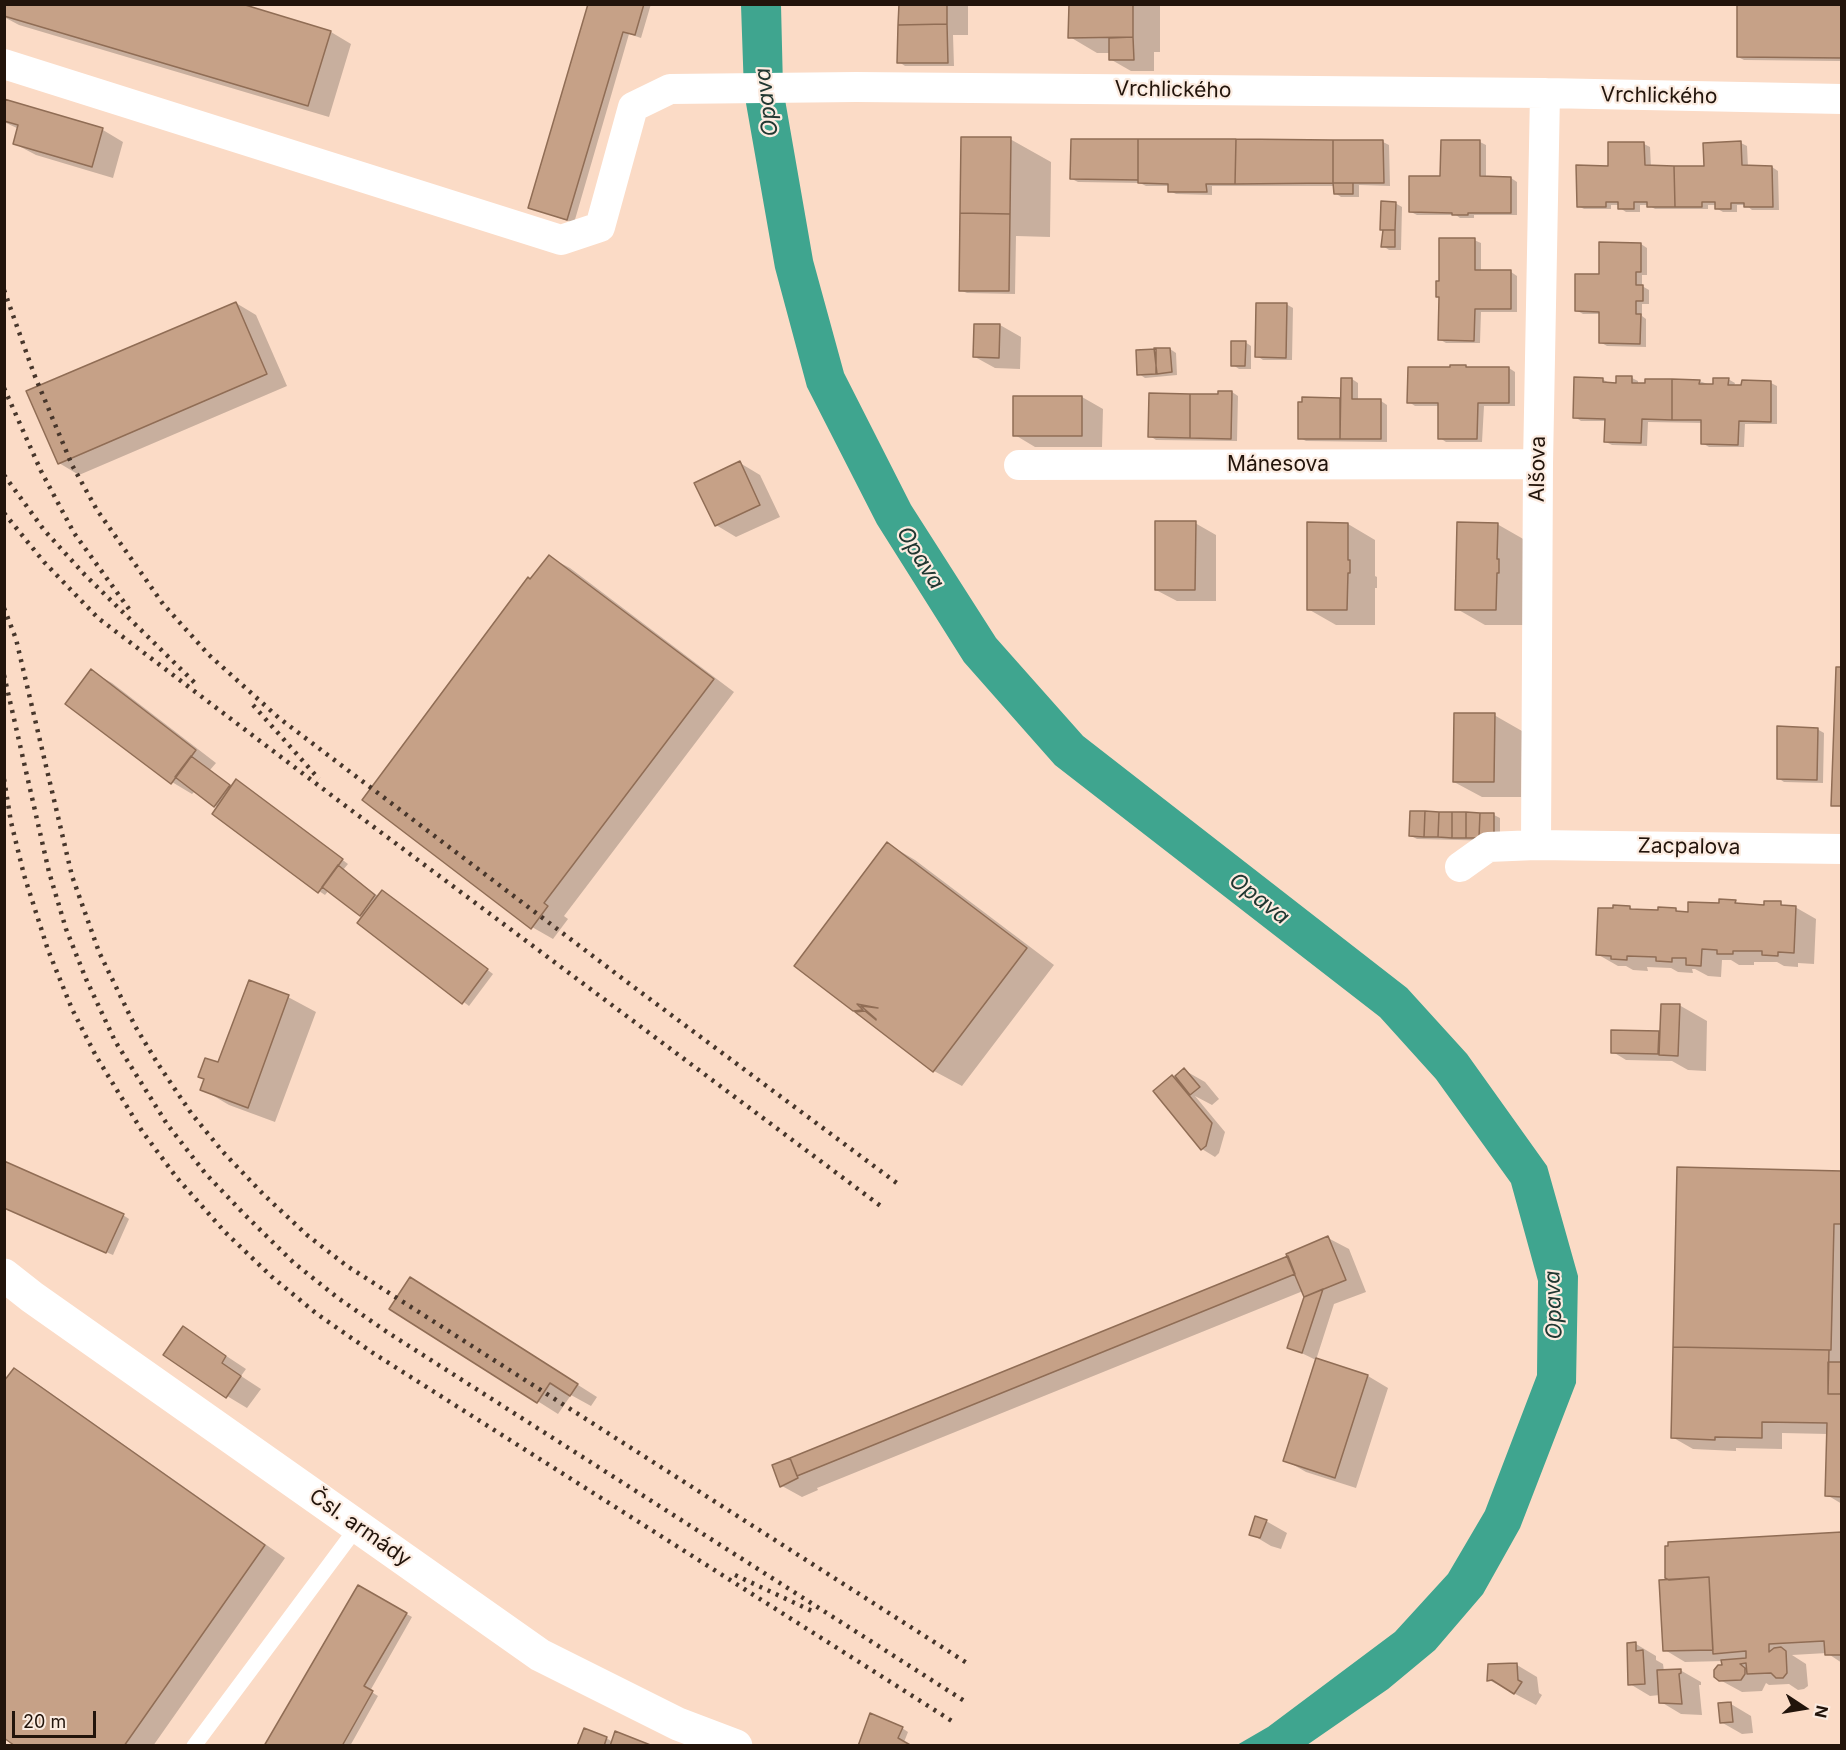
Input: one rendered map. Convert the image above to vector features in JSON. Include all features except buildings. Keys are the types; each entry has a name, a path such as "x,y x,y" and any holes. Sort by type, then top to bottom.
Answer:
{"main road":[{"name":"Čsl. armády","path":"4,1275 540,1655 678,1724 736,1746"}],"street":[{"name":"Vrchlického","path":"4,64 561,240 600,227 633,107 670,89 856,87 1545,93 1842,99"},
{"name":"Alšova","path":"1536,845 1538,464 1545,93"},
{"name":"Mánesova","path":"1019,465 1538,464"},
{"name":"Zacpalova","path":"1460,867 1488,847 1536,845 1842,849"}],"lane":[{"path":"194,1746 357,1526"}],"water":[{"name":"Opava","path":"741,5 781,5 783,88 813,260 844,373 911,505 996,638 1083,736 1407,988 1467,1054 1547,1166 1578,1276 1576,1383 1520,1528 1483,1594 1435,1650 1388,1689 1307,1745 1237,1745 1268,1727 1395,1632 1448,1574 1485,1511 1537,1375 1538,1281 1511,1183 1436,1079 1380,1017 1055,765 964,662 877,524 807,387 775,268 744,92"}],"railway":[{"path":"4,290 34,374 72,465 97,510 163,604 209,655 279,718 898,1184"},
{"path":"4,388 41,471 74,533 129,609"},
{"path":"4,475 44,530 85,575 195,683"},
{"path":"4,513 44,562 98,618 882,1207"},
{"path":"4,608 16,639 72,876 99,952 135,1026 158,1064 191,1113 223,1152 307,1235 347,1266 970,1665"},
{"path":"4,675 49,872 66,929 86,979 115,1041 167,1124 205,1173 294,1263 338,1298 387,1332 966,1702"},
{"path":"253,705 319,779"},
{"path":"4,779 11,822 24,875 48,950 72,1009 96,1056 142,1131 177,1178 225,1232 272,1277 317,1314 373,1353 955,1723"},
{"path":"735,1575 814,1612"}]}
